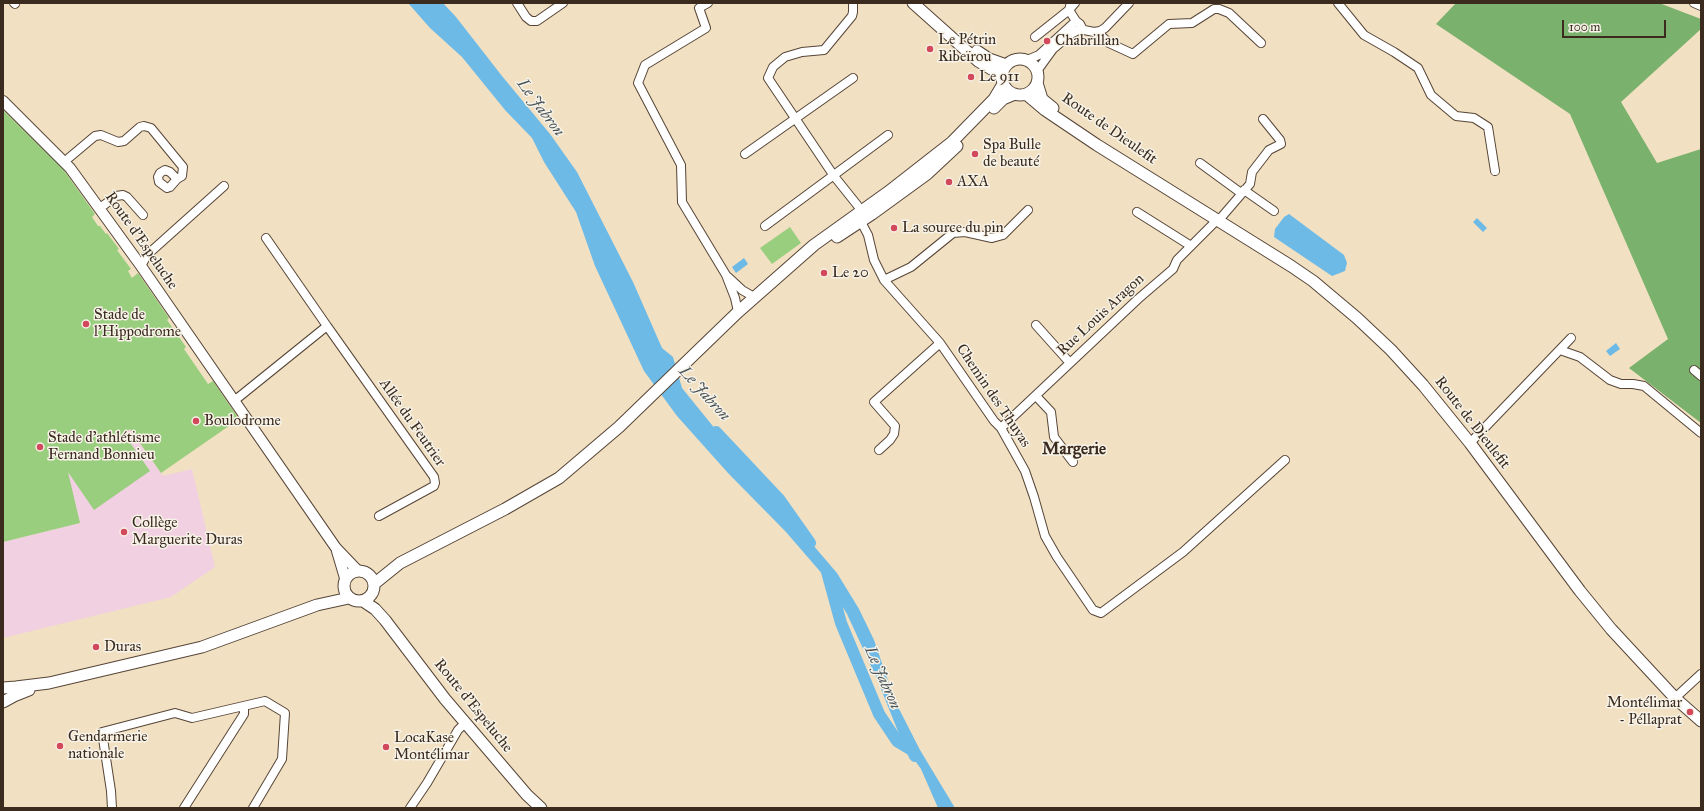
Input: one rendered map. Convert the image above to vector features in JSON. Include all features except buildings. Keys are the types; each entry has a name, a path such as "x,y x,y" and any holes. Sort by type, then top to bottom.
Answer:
{"main road":[{"path":"913,3 978,61 993,70 1008,91 1020,94"},
{"path":"920,3 982,56 1006,65"},
{"path":"317,605 344,581 348,574 400,563 505,509 559,478 619,427 719,329 814,245 861,216 926,174 959,145 1003,99 1033,90 1037,83 1037,70 1034,66 1027,60 1016,59 1006,65 1003,70 1002,81 994,99 952,142 888,192 861,216"},
{"name":"Route de Dieulefit","path":"1037,83 1042,99 1050,106 1173,192"},
{"name":"Route de Dieulefit","path":"1020,94 1097,145 1313,281 1357,318 1391,350 1423,385 1470,443 1602,618 1640,662 1675,698 1701,721"},
{"path":"344,581 344,590 349,598 358,602 363,601 373,589 400,563"},
{"path":"362,571 370,575 373,589"},
{"name":"Route d'Espeluche","path":"373,589 385,620"},
{"path":"3,688 49,683 202,647 317,605 349,598"},
{"name":"Route d'Espeluche","path":"363,601 375,609 385,620 465,723 527,795 541,808"},
{"path":"3,702 14,696 49,683"}],"street":[{"path":"517,3 526,17 531,21 537,21 563,3"},
{"path":"708,3 699,8 706,28 645,65 638,83 681,165 682,202 726,276 735,298 738,312"},
{"name":"Chemin des Thuyas","path":"853,3 854,12 852,16 824,50 802,52 785,57 779,61 768,78 861,216 868,235 874,260 884,280 940,343 994,421 1001,428 1025,471 1045,536 1057,557 1093,610 1101,613 1183,552 1285,460"},
{"path":"1035,37 1069,6 1075,3"},
{"path":"1097,32 1105,28 1129,3"},
{"path":"1338,3 1364,35 1418,68 1431,95 1456,116 1474,118 1488,127 1495,171"},
{"path":"1694,3 1701,6"},
{"path":"1069,6 1076,21 1082,28 1097,32 1109,43 1133,54 1169,24 1192,23 1214,9 1229,13 1261,43"},
{"path":"1027,60 1039,55 1076,21"},
{"path":"1037,70 1053,49 1071,34 1082,28"},
{"path":"745,154 853,78"},
{"name":"Route d'Espeluche","path":"3,101 64,162 100,208 336,548 362,571"},
{"name":"Rue Louis Aragon","path":"1001,428 1173,269 1177,260 1218,220 1242,191 1250,184 1252,172 1268,150 1281,144 1280,140 1263,119"},
{"path":"64,162 95,136 101,135 118,142 124,141 140,126 144,126 151,128 183,167 182,176 177,179"},
{"path":"765,226 888,135"},
{"path":"1200,163 1274,211"},
{"path":"141,266 147,254 224,186"},
{"path":"100,208 116,196 123,195 127,197 143,215"},
{"path":"884,280 911,267 953,233 965,232 992,238 1003,235 1028,210"},
{"path":"1137,212 1191,246"},
{"name":"Allée du Feutrier","path":"266,238 434,477 434,486 379,516"},
{"path":"726,276 742,290 754,297"},
{"path":"1036,325 1070,363"},
{"path":"234,401 327,326"},
{"path":"1470,443 1571,338"},
{"path":"880,450 894,434 894,426 874,402 940,343"},
{"path":"1560,350 1580,357 1610,380 1621,384 1644,386 1701,433"},
{"path":"1694,370 1701,376"},
{"path":"1036,396 1051,412 1054,437 1073,462"},
{"name":"Route d'Espeluche","path":"336,548 344,581"},
{"path":"1675,698 1701,674"},
{"path":"112,808 111,791 102,732 175,713 192,718 265,701 285,713 282,759 253,808"},
{"path":"184,808 244,714 244,706"},
{"path":"410,808 427,783 458,730 465,723"}],"shaded area":[{"name":"Collège Marguerite Duras","path":"130,429 163,476 192,469 215,567 171,597 3,638 3,542 80,523 67,472"}],"green space":[{"path":"1456,3 1659,3 1701,19 1701,29 1621,102 1657,163 1701,149 1701,423 1629,368 1668,339 1570,114 1436,24"},
{"name":"Stade de l'Hippodrome","path":"3,110 63,169 95,214 92,217 98,226 100,226 106,234 107,233 119,249 117,250 131,269 128,271 132,278 138,273 169,318 167,320 186,347 184,349 208,384 213,381 239,419 161,473 130,429 124,434 150,471 94,510 68,472 80,523 3,542"},
{"path":"790,227 801,243 772,264 760,248"}],"water":[{"path":"408,3 443,3 456,17 550,134 577,172 633,282 662,348 673,357 682,388 746,467 837,573 859,609 874,640 895,701 920,750 955,808 938,808 921,769 903,744 877,679 847,614 824,576 786,532 728,473 677,416 644,371 595,266 576,212 544,162 532,138 505,110 462,57 430,28"},
{"path":"1289,214 1344,255 1347,263 1345,271 1332,276 1274,237 1275,229 1284,217"},
{"path":"1477,218 1487,228 1483,232 1473,222"},
{"path":"744,258 748,264 736,273 732,267"},
{"path":"1616,343 1620,349 1610,356 1606,351"}],"waterway":[{"name":"Le Jabron","path":"716,432 779,499 810,543"},
{"name":"Le Jabron","path":"827,572 841,623 879,714 897,741 912,750 915,756"}],"place":[{"name":"Chabrillan","path":"1047,41"},
{"name":"Le Pétrin Ribeïrou","path":"930,49"},
{"name":"Le 911","path":"971,77"},
{"name":"Spa Bulle de beauté","path":"975,154"},
{"name":"AXA","path":"949,182"},
{"name":"La source du pin","path":"894,228"},
{"name":"Le 20","path":"824,273"},
{"name":"Stade de l'Hippodrome","path":"86,324"},
{"name":"Boulodrome","path":"196,421"},
{"name":"Stade d'athlétisme Fernand Bonnieu","path":"40,447"},
{"name":"Collège Marguerite Duras","path":"124,532"},
{"name":"Duras","path":"96,647"},
{"name":"Montélimar - Péllaprat","path":"1690,712"},
{"name":"Gendarmerie nationale","path":"60,746"},
{"name":"LocaKase Montélimar","path":"386,747"}],"district":[{"name":"Margerie","path":"1074,450"}]}
